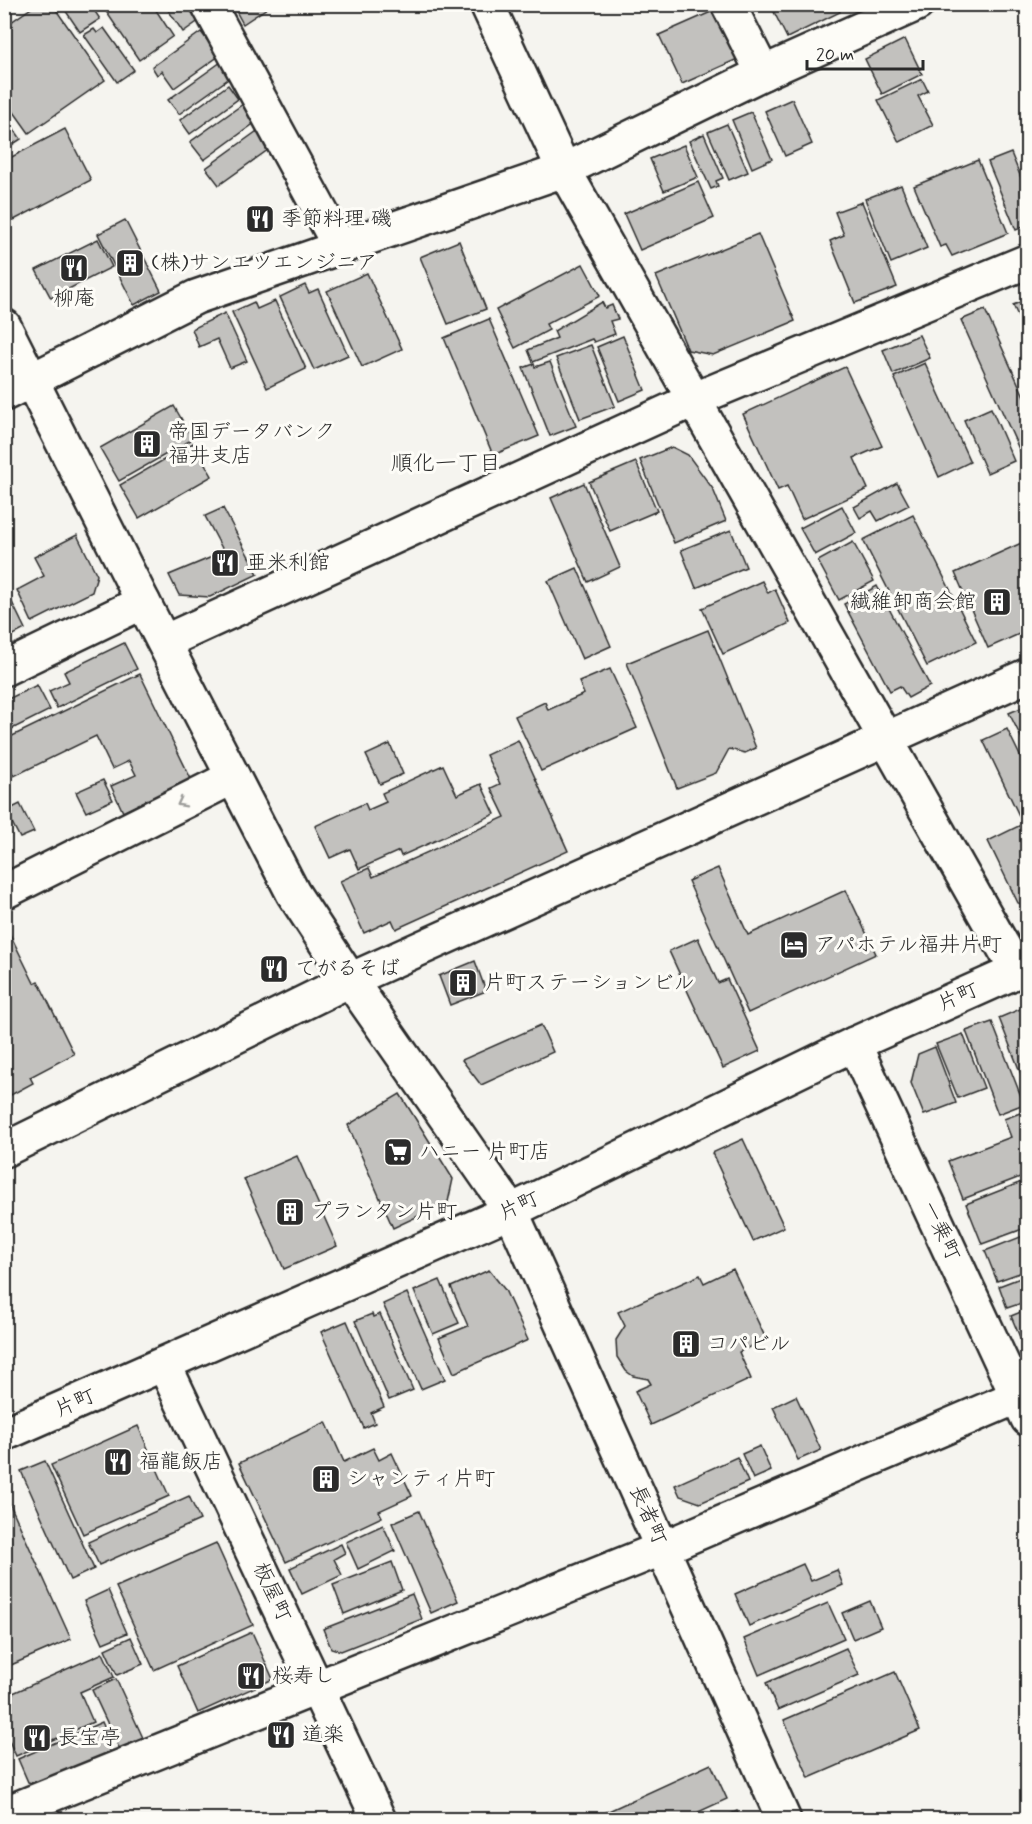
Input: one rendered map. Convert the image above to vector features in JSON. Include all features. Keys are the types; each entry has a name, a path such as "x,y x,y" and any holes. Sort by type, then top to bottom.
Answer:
{"street":[{"path":"208,4 340,247"},
{"path":"487,4 564,171 693,400 1022,968"},
{"path":"728,4 763,73"},
{"path":"19,387 196,297 564,171 763,73 917,4"},
{"path":"164,642 693,400 1028,261"},
{"name":"長者町","path":"4,326 19,387 143,602 293,893 350,980 511,1211 784,1820"},
{"path":"4,669 143,602"},
{"path":"4,1150 350,980 1028,675"},
{"path":"4,892 233,777"},
{"name":"片町","path":"4,1434 511,1211 854,1044 1022,968"},
{"name":"一乗町","path":"854,1044 1024,1402"},
{"name":"板屋町","path":"164,1364 379,1820"},
{"path":"14,1804 317,1686 1024,1402"}],"building":[{"path":"37,4 52,4 105,80 29,133 4,98 4,27"},
{"path":"61,4 90,4 100,19 80,32"},
{"path":"101,4 152,4 173,36 139,60"},
{"path":"164,4 192,4 200,20 183,32"},
{"path":"232,4 273,4 243,24"},
{"path":"770,4 836,4 840,12 787,38"},
{"path":"720,8 742,57 682,84 659,35"},
{"path":"104,28 134,70 117,82 84,35 94,29 97,33"},
{"path":"201,32 219,56 174,88 162,71 157,75 152,67"},
{"path":"905,39 922,74 882,94 865,59"},
{"path":"221,62 231,77 179,114 168,100"},
{"path":"922,79 928,91 918,96 933,125 899,142 878,100"},
{"path":"228,85 238,99 190,134 180,120"},
{"path":"792,99 812,144 785,156 765,111"},
{"path":"243,104 256,122 204,160 190,142"},
{"path":"751,112 772,159 752,168 732,120"},
{"path":"4,115 21,139 4,150"},
{"path":"727,124 748,172 729,180 708,132"},
{"path":"65,129 91,180 14,220 4,202 4,161"},
{"path":"260,129 272,147 219,185 206,168"},
{"path":"704,134 723,178 716,181 718,186 711,189 689,141"},
{"path":"684,145 698,177 664,191 650,159"},
{"path":"1011,153 1028,195 1028,225 1016,230 988,162"},
{"path":"978,160 1008,233 952,256 946,245 940,247 914,186"},
{"path":"698,182 714,218 640,250 624,214"},
{"path":"901,185 927,248 891,263 865,199"},
{"path":"862,202 897,287 855,303 830,241 844,235 835,212"},
{"name":"(株)サンエツエンジニア","path":"125,220 161,291 134,305 98,234"},
{"path":"758,234 795,321 713,355 688,350 656,276"},
{"name":"柳庵","path":"98,239 112,267 51,298 36,270"},
{"path":"459,241 486,309 448,324 420,257"},
{"path":"583,264 600,296 546,324 549,330 515,348 496,310"},
{"path":"367,273 402,349 362,367 327,291"},
{"path":"305,285 309,293 318,289 348,355 314,370 280,297"},
{"path":"1028,299 1028,338 1013,305"},
{"path":"275,301 306,369 267,388 232,312 254,302 257,309"},
{"path":"602,302 605,308 612,305 618,319 610,321 615,334 594,342 592,339 533,362 528,350 557,338 554,331"},
{"path":"985,310 1028,405 1028,456 1023,458 961,320"},
{"path":"225,313 247,361 230,368 217,339 199,347 192,329"},
{"path":"489,319 539,436 493,455 444,338"},
{"path":"919,335 930,358 893,374 883,350"},
{"path":"623,336 645,390 619,401 597,347"},
{"path":"591,345 615,406 580,419 556,358"},
{"path":"550,362 576,426 550,436 523,368"},
{"path":"925,363 970,462 939,477 894,377"},
{"path":"845,367 882,446 854,458 868,489 802,519 787,486 778,490 743,414"},
{"name":"帝国データバンク 福井支店","path":"174,406 193,439 119,481 100,448"},
{"path":"991,408 1014,461 987,473 964,420"},
{"path":"193,443 212,476 139,518 120,485"},
{"path":"672,447 688,455 713,489 726,521 674,543 640,460"},
{"path":"636,462 657,511 610,531 589,482"},
{"path":"584,483 620,567 588,582 551,498"},
{"path":"897,483 909,505 878,521 872,511 860,518 854,507"},
{"path":"842,506 856,533 815,555 800,528"},
{"name":"亜米利館","path":"223,508 258,574 210,597 179,595 169,575 224,552 205,516"},
{"path":"913,515 976,642 927,666 863,540"},
{"path":"731,530 746,567 696,588 681,550"},
{"path":"77,535 97,575 92,592 32,622 17,590 44,576 34,557"},
{"name":"繊維卸商会館","path":"1028,540 1028,630 988,648 955,573"},
{"path":"853,542 874,581 839,600 818,561"},
{"path":"577,568 611,646 582,659 548,581"},
{"path":"762,581 768,593 775,589 790,623 723,654 702,608"},
{"path":"877,586 930,686 908,698 900,686 890,691 844,604"},
{"path":"7,592 25,629 4,640 4,593"},
{"path":"708,630 756,748 745,753 729,749 716,773 677,788 627,663"},
{"path":"124,643 137,669 57,708 49,691 69,682 64,672"},
{"path":"610,669 637,728 541,771 515,716 545,702 548,710 584,694 579,682"},
{"path":"140,674 191,779 123,812 111,786 136,775 129,761 112,769 96,736 14,776 4,756 4,740"},
{"path":"37,685 50,710 4,733 4,701"},
{"path":"1028,705 1028,751 1009,713"},
{"path":"1007,729 1028,772 1028,906 1018,903 988,841 1023,824 983,740"},
{"path":"518,740 568,851 396,929 392,920 364,933 340,881 369,868 373,877 505,817 491,788 500,784 486,755"},
{"path":"390,744 403,774 380,784 366,755"},
{"path":"443,765 457,795 481,784 495,814 401,856 399,851 359,869 350,849 330,858 315,826 365,803 368,810 386,802 382,793"},
{"path":"103,780 113,800 86,812 76,792"},
{"path":"20,804 34,832 20,838 6,811"},
{"name":"アパホテル福井片町","path":"718,868 748,935 846,890 876,954 748,1013 688,881"},
{"path":"4,922 34,983 38,981 74,1054 30,1077 33,1083 7,1097 4,1093"},
{"path":"698,938 718,983 727,979 760,1051 723,1068 669,951"},
{"name":"片町ステーションビル","path":"475,961 486,991 450,1005 439,976"},
{"path":"1025,1007 1028,1014 1028,1092 999,1018"},
{"path":"992,1022 1024,1104 998,1114 966,1031"},
{"path":"541,1025 553,1052 481,1085 462,1060"},
{"path":"963,1034 984,1088 958,1098 936,1044"},
{"path":"935,1047 956,1103 924,1115 911,1083 918,1054"},
{"name":"ハニー 片町店","path":"400,1094 453,1179 448,1202 393,1228 348,1125"},
{"path":"1028,1110 1028,1174 963,1199 948,1161 1011,1137 1004,1119"},
{"path":"743,1139 784,1227 753,1241 712,1153"},
{"name":"プランタン片町","path":"297,1156 337,1246 284,1269 244,1179"},
{"path":"1024,1181 1028,1191 1028,1227 982,1244 966,1204"},
{"path":"1028,1234 1028,1270 997,1281 985,1251"},
{"name":"コパビル","path":"733,1269 766,1339 739,1352 751,1379 651,1425 635,1391 651,1384 648,1379 633,1376 626,1371 617,1357 616,1340 625,1326 618,1312 700,1275 704,1283"},
{"path":"489,1270 505,1290 528,1340 454,1373 439,1338 468,1326 451,1287"},
{"path":"1028,1275 1028,1301 1007,1308 999,1286"},
{"path":"440,1280 459,1323 433,1334 414,1291"},
{"path":"407,1293 445,1379 421,1389 383,1304"},
{"path":"1028,1309 1028,1340 1022,1342 1011,1316"},
{"path":"372,1314 373,1317 380,1314 413,1390 389,1400 355,1321"},
{"path":"347,1321 384,1407 371,1413 375,1423 364,1428 321,1332"},
{"path":"796,1396 821,1450 798,1460 773,1407"},
{"name":"シャンティ片町","path":"326,1422 344,1462 373,1448 379,1460 392,1453 412,1496 379,1511 382,1517 286,1562 239,1463"},
{"path":"138,1426 169,1496 83,1534 51,1465"},
{"path":"760,1446 771,1471 753,1479 742,1454"},
{"path":"737,1457 748,1482 700,1503 680,1496 675,1485"},
{"path":"45,1461 94,1569 70,1580 21,1471"},
{"path":"4,1491 71,1639 4,1668"},
{"path":"189,1496 200,1520 99,1565 88,1542"},
{"path":"419,1511 458,1601 431,1613 392,1523"},
{"path":"383,1525 395,1551 358,1569 346,1542"},
{"path":"216,1543 253,1625 154,1670 116,1587"},
{"path":"341,1544 345,1553 334,1559 342,1575 302,1594 290,1568"},
{"path":"392,1562 402,1590 344,1614 333,1585"},
{"path":"803,1564 811,1581 837,1570 843,1585 749,1626 735,1594"},
{"path":"108,1590 127,1633 103,1643 84,1601"},
{"path":"412,1594 422,1619 341,1651 331,1648 323,1629"},
{"path":"870,1601 881,1627 853,1639 842,1613"},
{"path":"828,1603 844,1638 759,1675 744,1639"},
{"path":"252,1632 273,1679 198,1713 177,1666"},
{"path":"131,1637 143,1664 117,1675 105,1649"},
{"path":"846,1648 859,1675 778,1710 766,1683"},
{"path":"103,1653 114,1677 80,1692 93,1722 16,1756 4,1730 4,1697"},
{"path":"895,1672 920,1730 809,1778 784,1720"},
{"path":"116,1679 144,1740 120,1750 92,1690"},
{"path":"102,1722 111,1742 106,1744 111,1754 41,1785 28,1782 18,1759"},
{"path":"711,1764 727,1799 681,1820 589,1820"},
{"path":"737,1811 740,1820 718,1820"}],"place":[{"name":"季節料理 磯","path":"260,219"},
{"name":"(株)サンエツエンジニア","path":"130,263"},
{"name":"柳庵","path":"74,268"},
{"name":"帝国データバンク 福井支店","path":"147,444"},
{"name":"亜米利館","path":"225,563"},
{"name":"繊維卸商会館","path":"997,602"},
{"name":"アパホテル福井片町","path":"794,945"},
{"name":"てがるそば","path":"274,969"},
{"name":"片町ステーションビル","path":"463,983"},
{"name":"ハニー 片町店","path":"398,1152"},
{"name":"プランタン片町","path":"290,1212"},
{"name":"コパビル","path":"686,1344"},
{"name":"福龍飯店","path":"118,1462"},
{"name":"シャンティ片町","path":"326,1479"},
{"name":"桜寿し","path":"251,1676"},
{"name":"道楽","path":"281,1735"},
{"name":"長宝亭","path":"37,1738"}],"district":[{"name":"順化一丁目","path":"446,464"}]}
